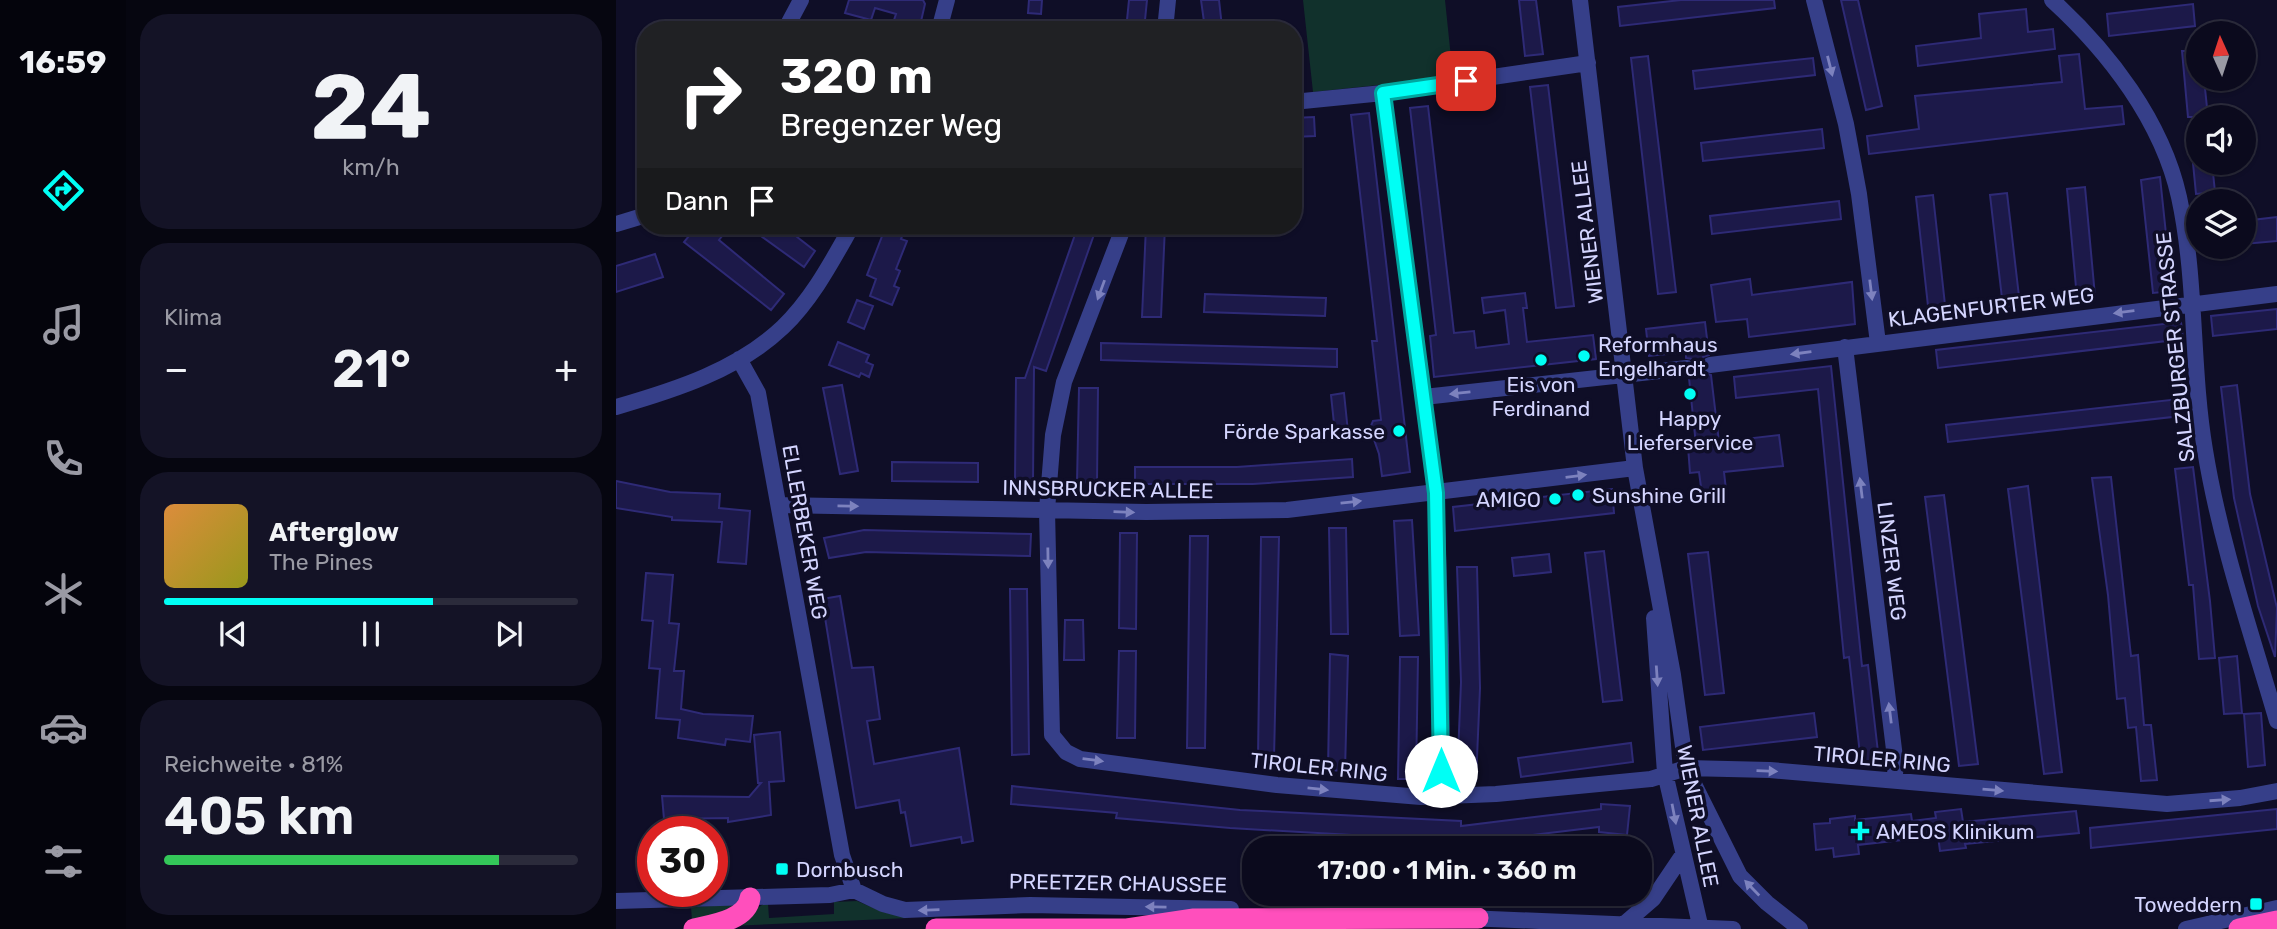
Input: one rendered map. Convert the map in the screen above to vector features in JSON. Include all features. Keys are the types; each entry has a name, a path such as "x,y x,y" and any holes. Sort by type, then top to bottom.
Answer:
{"highway":[{"path":"694,929 742,912 749,905 750,898"},
{"path":"1127,929 1194,919 1478,919"},
{"path":"2239,929 2277,921"},
{"path":"936,929 1137,929"}],"street":[{"path":"790,21 801,0"},
{"path":"941,21 947,0"},
{"path":"1167,21 1168,0"},
{"name":"WIENER ALLEE","path":"1580,0 1635,468 1654,584 1673,675 1686,768 1740,876 1766,903 1800,929"},
{"path":"1814,0 1848,136 1878,343"},
{"name":"SALZBURGER STRASSE","path":"2052,0 2075,21 2113,67 2159,139 2178,195 2207,460 2238,589 2277,721"},
{"path":"1302,101 1383,93 1588,63"},
{"path":"1383,93 1436,493 1442,797"},
{"path":"616,224 637,218"},
{"path":"616,407 712,374 739,359 782,328 823,277 847,235"},
{"name":"TIROLER RING","path":"1121,235 1065,382 1054,435 1047,510 1052,735 1066,752 1080,759 1277,785 1442,797 1651,779 1686,768 1770,770 2167,804 2240,798 2277,791"},
{"name":"KLAGENFURTER WEG","path":"1710,365 2277,294"},
{"name":"LINZER WEG","path":"1846,347 1896,766 1894,781"},
{"name":"ELLERBEKER WEG","path":"739,359 758,393 842,855 854,890"},
{"path":"1424,397 1688,368"},
{"name":"INNSBRUCKER ALLEE","path":"779,505 1216,513 1287,510 1635,468"},
{"name":"WIENER ALLEE","path":"1654,584 1654,631 1665,773 1682,856 1701,928"},
{"path":"1618,924 1653,899 1682,856"},
{"path":"616,901 830,895 854,890"},
{"name":"PREETZER CHAUSSEE","path":"854,890 883,904 905,910 1009,905 1095,906 1733,929"},
{"path":"2186,929 2277,908"}],"green space":[{"path":"1303,0 1445,0 1453,77 1313,92"},
{"path":"857,901 883,912 909,918 731,926 762,905 768,904 769,918 834,914 834,902"},
{"path":"736,905 737,909 692,920 691,907"}],"building":[{"path":"849,0 923,0 925,4 921,21 897,21 894,20 896,14 875,8 871,20 845,13"},
{"path":"1029,0 1042,0 1041,14 1028,13"},
{"path":"1129,0 1147,0 1145,21 1127,21"},
{"path":"1201,0 1219,0 1221,21 1204,21"},
{"path":"1519,0 1536,0 1543,54 1525,56"},
{"path":"1681,0 1774,0 1775,8 1620,26 1618,7"},
{"path":"1841,0 1858,0 1882,106 1866,110"},
{"path":"2193,4 2195,21 2186,21 2186,27 2109,36 2107,14"},
{"path":"2026,9 2028,32 2053,29 2055,49 1918,66 1916,46 1981,38 1979,14"},
{"path":"2182,51 2186,51 2186,91 2205,91 2207,105 2187,105"},
{"path":"2079,54 2085,109 2122,106 2124,124 1869,154 1867,136 1919,129 1915,96 2062,82 2059,56"},
{"path":"1648,56 1676,292 1658,294 1631,58"},
{"path":"1813,58 1815,75 1695,89 1693,71"},
{"path":"1548,85 1574,306 1556,308 1530,87"},
{"path":"1428,106 1454,333 1474,331 1476,348 1509,344 1505,310 1484,313 1482,298 1525,293 1527,308 1523,308 1527,342 1593,335 1596,359 1434,377 1430,336 1436,335 1410,108"},
{"path":"1369,113 1410,472 1382,476 1379,454 1370,428 1373,421 1381,420 1372,341 1377,341 1351,115"},
{"path":"1314,117 1315,136 1302,137 1302,118"},
{"path":"1822,129 1824,148 1703,161 1701,143"},
{"path":"2194,175 2213,175 2215,189 2196,189"},
{"path":"2160,177 2172,291 2153,293 2141,180"},
{"path":"2085,187 2095,296 2077,298 2067,189"},
{"path":"2007,193 2020,305 2003,307 1990,195"},
{"path":"1933,195 1946,314 1929,315 1916,197"},
{"path":"1839,201 1841,219 1712,234 1710,216"},
{"path":"2277,217 2277,241 2256,243 2256,220"},
{"path":"690,235 723,235 719,240 784,294 771,310 684,242"},
{"path":"760,235 795,235 815,251 804,267"},
{"path":"883,235 903,235 901,239 907,241 896,269 900,271 894,286 899,288 892,305 870,296 876,279 867,275"},
{"path":"1075,235 1094,235 1046,371 1034,367 1033,482 1015,481 1016,378 1025,378"},
{"path":"1146,235 1165,235 1161,317 1142,317"},
{"path":"655,254 663,277 616,292 616,266"},
{"path":"1750,279 1752,295 1852,282 1855,324 1749,337 1747,319 1716,322 1711,285"},
{"path":"1205,294 1326,298 1325,316 1204,312"},
{"path":"857,300 873,306 864,329 848,322"},
{"path":"2277,309 2277,329 2213,336 2211,316"},
{"path":"1705,322 1709,355 1703,357 1700,366 1702,372 1711,375 1719,442 1779,435 1783,466 1724,472 1727,499 1703,502 1699,472 1690,473 1688,446 1696,445 1689,378 1696,373 1697,366 1692,359 1686,358 1686,352 1649,356 1646,329"},
{"path":"2181,322 2183,339 1938,368 1936,350"},
{"path":"838,342 869,355 866,362 873,365 869,377 861,373 859,377 829,365"},
{"path":"1101,343 1337,349 1337,367 1101,360"},
{"path":"1831,366 1862,666 1868,665 1879,761 1861,763 1849,657 1844,658 1818,389 1736,398 1734,377"},
{"path":"842,385 858,471 840,474 823,388"},
{"path":"2237,385 2250,494 2277,608 2275,657 2258,606 2234,498 2221,387"},
{"path":"1079,388 1098,388 1097,483 1077,482"},
{"path":"1344,393 1348,432 1335,433 1331,395"},
{"path":"2188,398 2190,415 1948,442 1946,425"},
{"path":"1352,459 1353,477 1253,484 1135,484 1135,467 1237,467"},
{"path":"892,462 978,463 978,482 892,481"},
{"path":"2193,467 2215,658 2199,659 2193,585 2189,585 2175,469"},
{"path":"2111,477 2131,656 2138,655 2144,725 2151,725 2157,780 2141,781 2136,727 2128,728 2125,698 2117,699 2108,595 2092,478"},
{"path":"616,481 670,492 720,494 719,508 750,511 746,564 718,562 722,522 672,520 672,517 616,508"},
{"path":"2028,486 2062,772 2044,774 2008,489"},
{"path":"1612,489 1614,513 1455,531 1453,507"},
{"path":"1944,495 1978,764 1959,766 1925,497"},
{"path":"1412,520 1419,635 1400,636 1394,521"},
{"path":"1329,528 1346,528 1348,634 1331,634"},
{"path":"864,530 1031,534 1030,556 866,552 829,558 824,538"},
{"path":"1120,533 1137,533 1136,629 1119,628"},
{"path":"1190,536 1208,536 1205,748 1187,748"},
{"path":"1261,537 1279,537 1274,758 1258,758"},
{"path":"1604,551 1622,700 1603,702 1585,553"},
{"path":"1708,552 1724,693 1705,695 1688,554"},
{"path":"1549,554 1551,572 1514,576 1512,558"},
{"path":"1457,567 1477,567 1480,688 1476,781 1457,781 1461,682"},
{"path":"646,573 673,575 669,623 679,624 674,671 684,671 681,709 703,714 753,716 750,742 726,739 725,745 678,738 680,720 656,718 660,669 649,668 653,621 642,620"},
{"path":"1010,589 1027,589 1029,754 1012,755"},
{"path":"840,596 852,668 873,667 880,719 867,721 874,764 959,748 973,841 962,843 961,837 911,846 905,812 901,813 899,800 856,808 822,599"},
{"path":"1065,620 1083,620 1084,660 1064,660"},
{"path":"1119,651 1136,651 1135,738 1117,738"},
{"path":"1330,654 1348,656 1345,771 1328,770"},
{"path":"2237,656 2242,713 2224,714 2219,658"},
{"path":"1400,657 1418,657 1416,779 1398,779"},
{"path":"1814,713 1817,737 1703,750 1700,727"},
{"path":"2261,713 2265,765 2248,767 2244,714"},
{"path":"780,732 784,781 769,782 771,815 728,822 728,816 664,816 662,796 749,797 761,783 758,783 754,735"},
{"path":"1631,743 1633,762 1521,777 1518,758"},
{"path":"1012,786 1240,810 1461,821 1461,826 1601,809 1601,804 1630,806 1627,835 1599,832 1599,827 1524,836 1369,836 1116,818 1117,813 1011,804"},
{"path":"1961,809 1963,822 2076,811 2079,833 1965,844 1966,848 1940,851 1938,836 1858,845 1859,854 1834,857 1833,848 1816,850 1814,824 1830,823 1830,819 1855,816 1855,820 1911,814 1912,821 1936,818 1935,812"},
{"path":"2277,809 2277,829 2091,848 2090,828"}],"place":[{"name":"Reformhaus Engelhardt","path":"1584,356"},
{"name":"Eis von Ferdinand","path":"1541,360"},
{"name":"Happy Lieferservice","path":"1690,394"},
{"name":"Förde Sparkasse","path":"1399,431"},
{"name":"Sunshine Grill","path":"1578,495"},
{"name":"AMIGO","path":"1555,499"},
{"name":"AMEOS Klinikum","path":"1860,831"},
{"name":"Dornbusch","path":"782,869"},
{"name":"Toweddern","path":"2256,904"}],"route":[{"path":"1441,771 1441,645 1436,493 1383,93 1466,81"}]}
